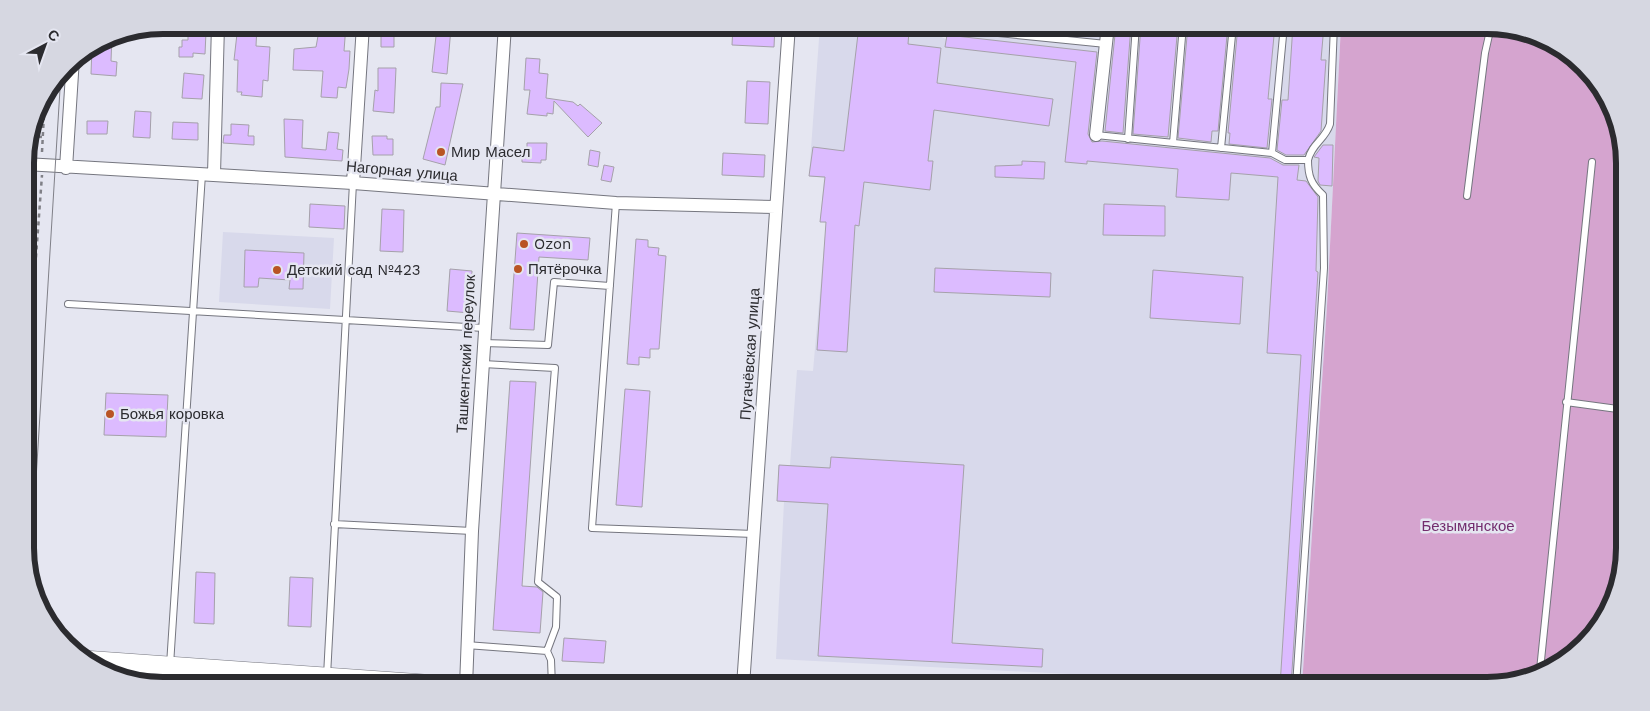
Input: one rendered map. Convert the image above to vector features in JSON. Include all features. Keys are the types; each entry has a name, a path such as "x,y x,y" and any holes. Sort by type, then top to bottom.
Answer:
{"street":[{"path":"208,174 217,34"},
{"path":"353,183 362,34"},
{"name":"Ташкентский переулок","path":"466,677 466,645 483,343 504,34"},
{"name":"Пугачёвская улица","path":"744,677 788,34"},
{"path":"1096,136 1107,34"},
{"path":"66,168 72,70"},
{"name":"Нагорная улица","path":"34,165 66,168 353,183 616,203 776,207"},
{"path":"100,661 327,677"}],"lane":[{"path":"1007,34 1106,44"},
{"path":"1128,139 1135,34"},
{"path":"1173,143 1182,34"},
{"path":"1221,148 1232,34"},
{"path":"1272,153 1283,34"},
{"path":"1297,677 1324,268 1323,195 1314,186 1308,175 1308,160 1311,149 1326,135 1330,124 1334,34"},
{"path":"1467,196 1485,53 1489,34"},
{"path":"1096,136 1272,153 1285,160 1308,160"},
{"path":"1540,665 1592,162"},
{"path":"170,666 193,310 208,174"},
{"path":"327,677 353,183"},
{"path":"616,203 592,528 754,534"},
{"path":"483,343 548,346 554,282 610,286"},
{"path":"68,304 484,328"},
{"path":"483,364 555,368 538,582 557,597 556,627 548,651 551,660 552,677"},
{"path":"1566,402 1616,409"},
{"path":"334,524 472,531"},
{"path":"466,645 548,651"}],"path":[{"path":"34,279 44,114"},
{"path":"36,137 42,137"}],"shaded area":[{"path":"819,34 934,34 946,39 947,34 1341,34 1327,306 1303,677 1127,677 776,659 784,502 777,501 779,465 790,465 797,370 813,371 826,223 820,222 824,178 809,176"},
{"name":"Детский сад №423","path":"223,232 334,238 330,309 219,302"}],"green space":[{"name":"Безымянское","path":"1341,34 1496,34 1513,36 1552,51 1579,71 1599,98 1612,129 1615,146 1616,557 1614,574 1599,613 1579,640 1566,651 1552,660 1521,673 1496,677 1303,677 1327,306"}],"building":[{"path":"188,34 206,34 205,54 193,53 193,57 179,57 179,47 182,47 182,40 188,40"},
{"path":"237,34 257,34 256,46 270,47 268,81 263,80 262,97 241,95 242,92 237,92 238,60 234,60"},
{"path":"318,34 345,34 344,51 350,51 349,69 346,88 338,87 337,98 321,97 323,71 293,70 294,49 316,47"},
{"path":"381,34 394,34 394,47 381,47"},
{"path":"436,34 450,34 447,74 432,72"},
{"path":"733,34 775,34 774,47 732,45"},
{"path":"858,34 909,34 908,44 941,48 937,83 1053,99 1049,126 934,110 928,161 933,161 930,190 864,182 859,226 855,225 847,352 817,350 826,222 820,222 825,177 809,176 813,147 844,151"},
{"path":"1115,34 1130,34 1123,133 1105,131"},
{"path":"1140,34 1177,34 1168,137 1133,134"},
{"path":"1187,34 1227,34 1218,131 1212,131 1211,142 1178,138"},
{"path":"1237,34 1274,34 1268,99 1272,99 1267,148 1229,144 1230,133 1228,133"},
{"path":"1292,34 1323,34 1321,60 1326,60 1321,131 1304,155 1286,155 1277,150 1282,100 1288,100"},
{"path":"947,35 1097,52 1088,134 1092,142 1102,141 1270,158 1283,165 1299,165 1297,180 1306,181 1318,197 1316,271 1318,272 1292,677 1281,677 1301,355 1267,353 1278,177 1231,173 1229,200 1176,197 1178,169 1087,161 1087,164 1065,162 1076,62 945,47"},
{"path":"112,45 111,61 117,62 116,76 91,74 92,55"},
{"path":"526,58 540,59 539,73 548,74 546,98 573,102 578,106 580,104 602,123 588,137 554,101 553,114 547,113 547,116 527,114 530,90 524,90"},
{"path":"378,68 396,68 394,113 373,111 375,90 378,91"},
{"path":"184,73 204,75 202,99 182,98"},
{"path":"747,81 770,82 768,124 745,123"},
{"path":"441,83 463,84 445,165 423,159 436,107 440,107"},
{"path":"135,111 151,112 150,138 133,137"},
{"path":"284,119 303,120 302,148 326,150 328,132 339,133 337,149 343,150 342,161 285,157"},
{"path":"87,121 108,121 107,134 87,134"},
{"path":"173,122 198,123 198,140 172,139"},
{"path":"231,124 249,125 248,136 254,136 254,145 223,143 224,135 231,135"},
{"path":"372,136 387,136 387,139 393,139 393,155 373,155"},
{"path":"527,143 547,143 546,160 541,160 541,163 522,162 522,150 527,151"},
{"path":"1323,145 1333,145 1332,186 1320,185 1318,181 1319,158 1314,157"},
{"path":"590,150 600,152 598,167 588,165"},
{"path":"723,153 765,155 764,177 722,175"},
{"path":"1022,161 1045,162 1044,179 995,177 995,166 1022,165"},
{"path":"604,165 614,167 611,182 601,180"},
{"path":"310,204 345,206 344,229 309,227"},
{"path":"1104,204 1165,206 1165,236 1103,235"},
{"path":"382,209 404,210 403,252 380,251"},
{"path":"517,233 590,238 588,260 539,257 534,330 510,329"},
{"path":"636,239 648,240 648,247 659,248 658,255 666,256 659,349 650,349 650,358 639,357 639,365 627,364"},
{"path":"245,250 304,253 303,289 289,289 290,280 259,278 258,287 244,287"},
{"path":"935,268 1051,273 1050,297 934,292"},
{"path":"450,269 472,271 470,313 447,311"},
{"path":"1153,270 1243,277 1240,324 1150,318"},
{"path":"510,381 536,382 522,586 537,587 543,592 540,633 493,630"},
{"path":"625,389 650,391 642,507 616,505"},
{"path":"106,393 168,395 166,437 104,435"},
{"path":"831,457 964,465 952,643 1043,649 1042,667 818,656 828,504 777,501 779,465 830,468"},
{"path":"196,572 215,573 214,624 194,623"},
{"path":"290,577 313,578 311,627 288,626"},
{"path":"564,638 606,641 604,663 562,661"}],"tram line":[{"path":"34,512 60,85"}],"place":[{"name":"Мир Масел","path":"441,152"},
{"name":"Ozon","path":"524,244"},
{"name":"Пятёрочка","path":"518,269"},
{"name":"Детский сад №423","path":"277,270"},
{"name":"Божья коровка","path":"110,414"}]}
